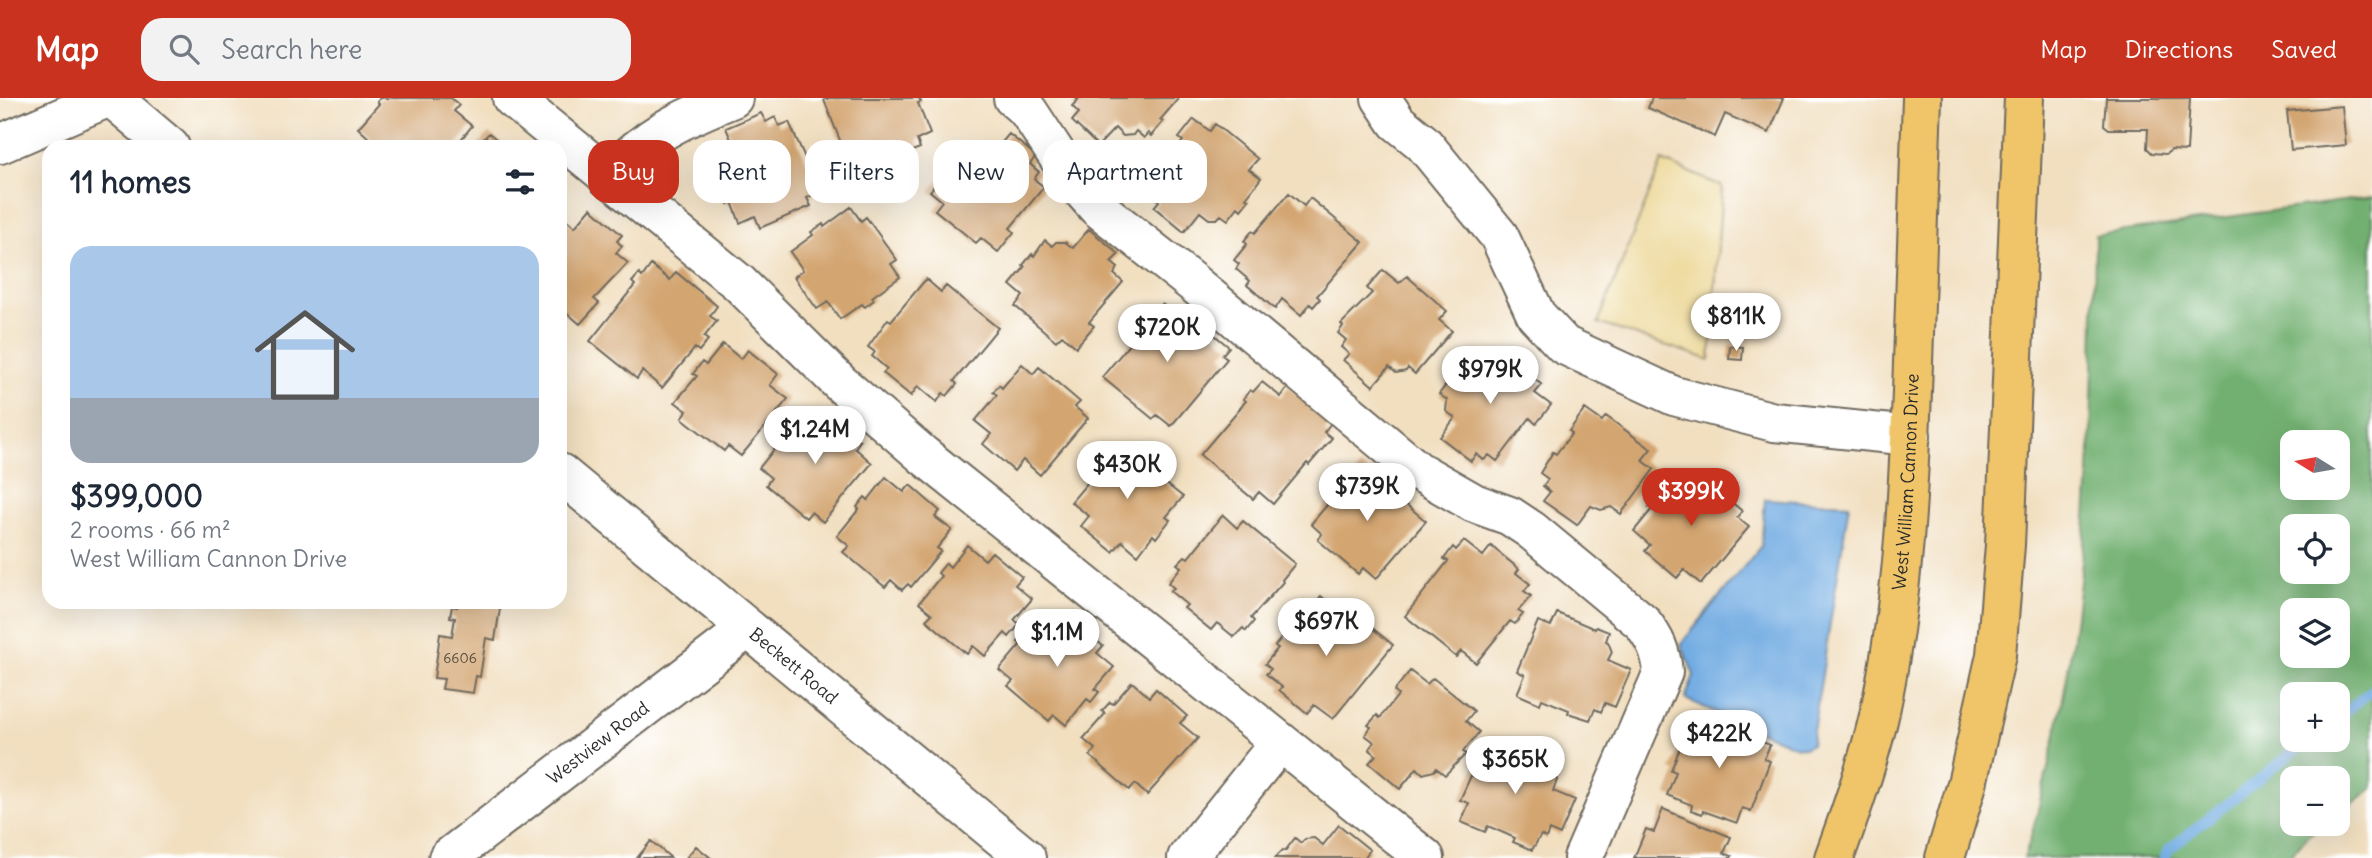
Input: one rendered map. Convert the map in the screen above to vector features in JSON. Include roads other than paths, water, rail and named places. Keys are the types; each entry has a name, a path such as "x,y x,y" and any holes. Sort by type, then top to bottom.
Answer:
{"main road":[{"name":"West William Cannon Drive","path":"1834,858 1851,812 1878,719 1896,618 1911,436 1922,98"},
{"path":"1945,858 1967,784 1996,654 2006,531 2024,98"}],"street":[{"path":"0,144 109,98 161,140"},
{"path":"512,98 563,140"},
{"path":"647,140 689,116 733,98"},
{"path":"1013,98 1028,111 1074,181 1097,207 1418,471 1474,503 1510,516 1531,530 1642,622 1656,640 1663,672 1583,858"},
{"path":"1381,98 1397,122 1423,143 1499,236 1536,315 1563,345 1686,400 1774,422 1911,436"},
{"path":"567,144 588,161"},
{"path":"639,203 739,283 831,374 923,455 1425,858"},
{"name":"Beckett Road","path":"567,478 1026,858"},
{"name":"Westview Road","path":"448,858 747,629"},
{"path":"1187,858 1289,750"},
{"path":"1218,858 1289,750"}],"water":[{"path":"1765,499 1849,504 1811,744 1804,748 1685,699 1694,675 1681,644 1761,546"}],"waterway":[{"path":"2350,707 2372,690"},
{"path":"2164,858 2168,850 2294,752"}]}
